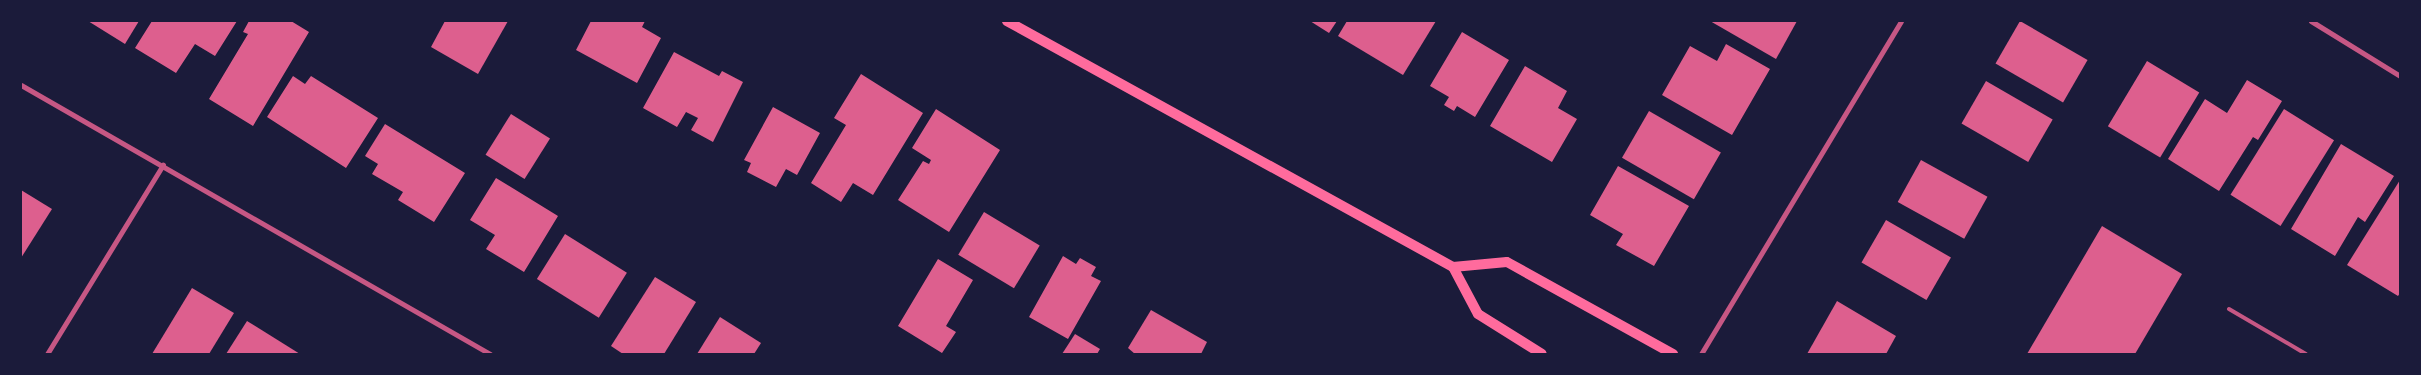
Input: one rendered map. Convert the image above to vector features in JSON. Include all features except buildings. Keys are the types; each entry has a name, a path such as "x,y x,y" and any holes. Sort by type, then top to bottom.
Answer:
{"main road":[{"path":"1007,21 1452,267 1478,314 1542,354"},
{"path":"1452,267 1507,262 1673,354"}],"street":[{"path":"1701,354 1901,21"},
{"path":"2311,21 2400,76"},
{"path":"21,85 490,354"},
{"path":"47,354 163,166"}],"lane":[{"path":"2229,309 2306,354"}]}
